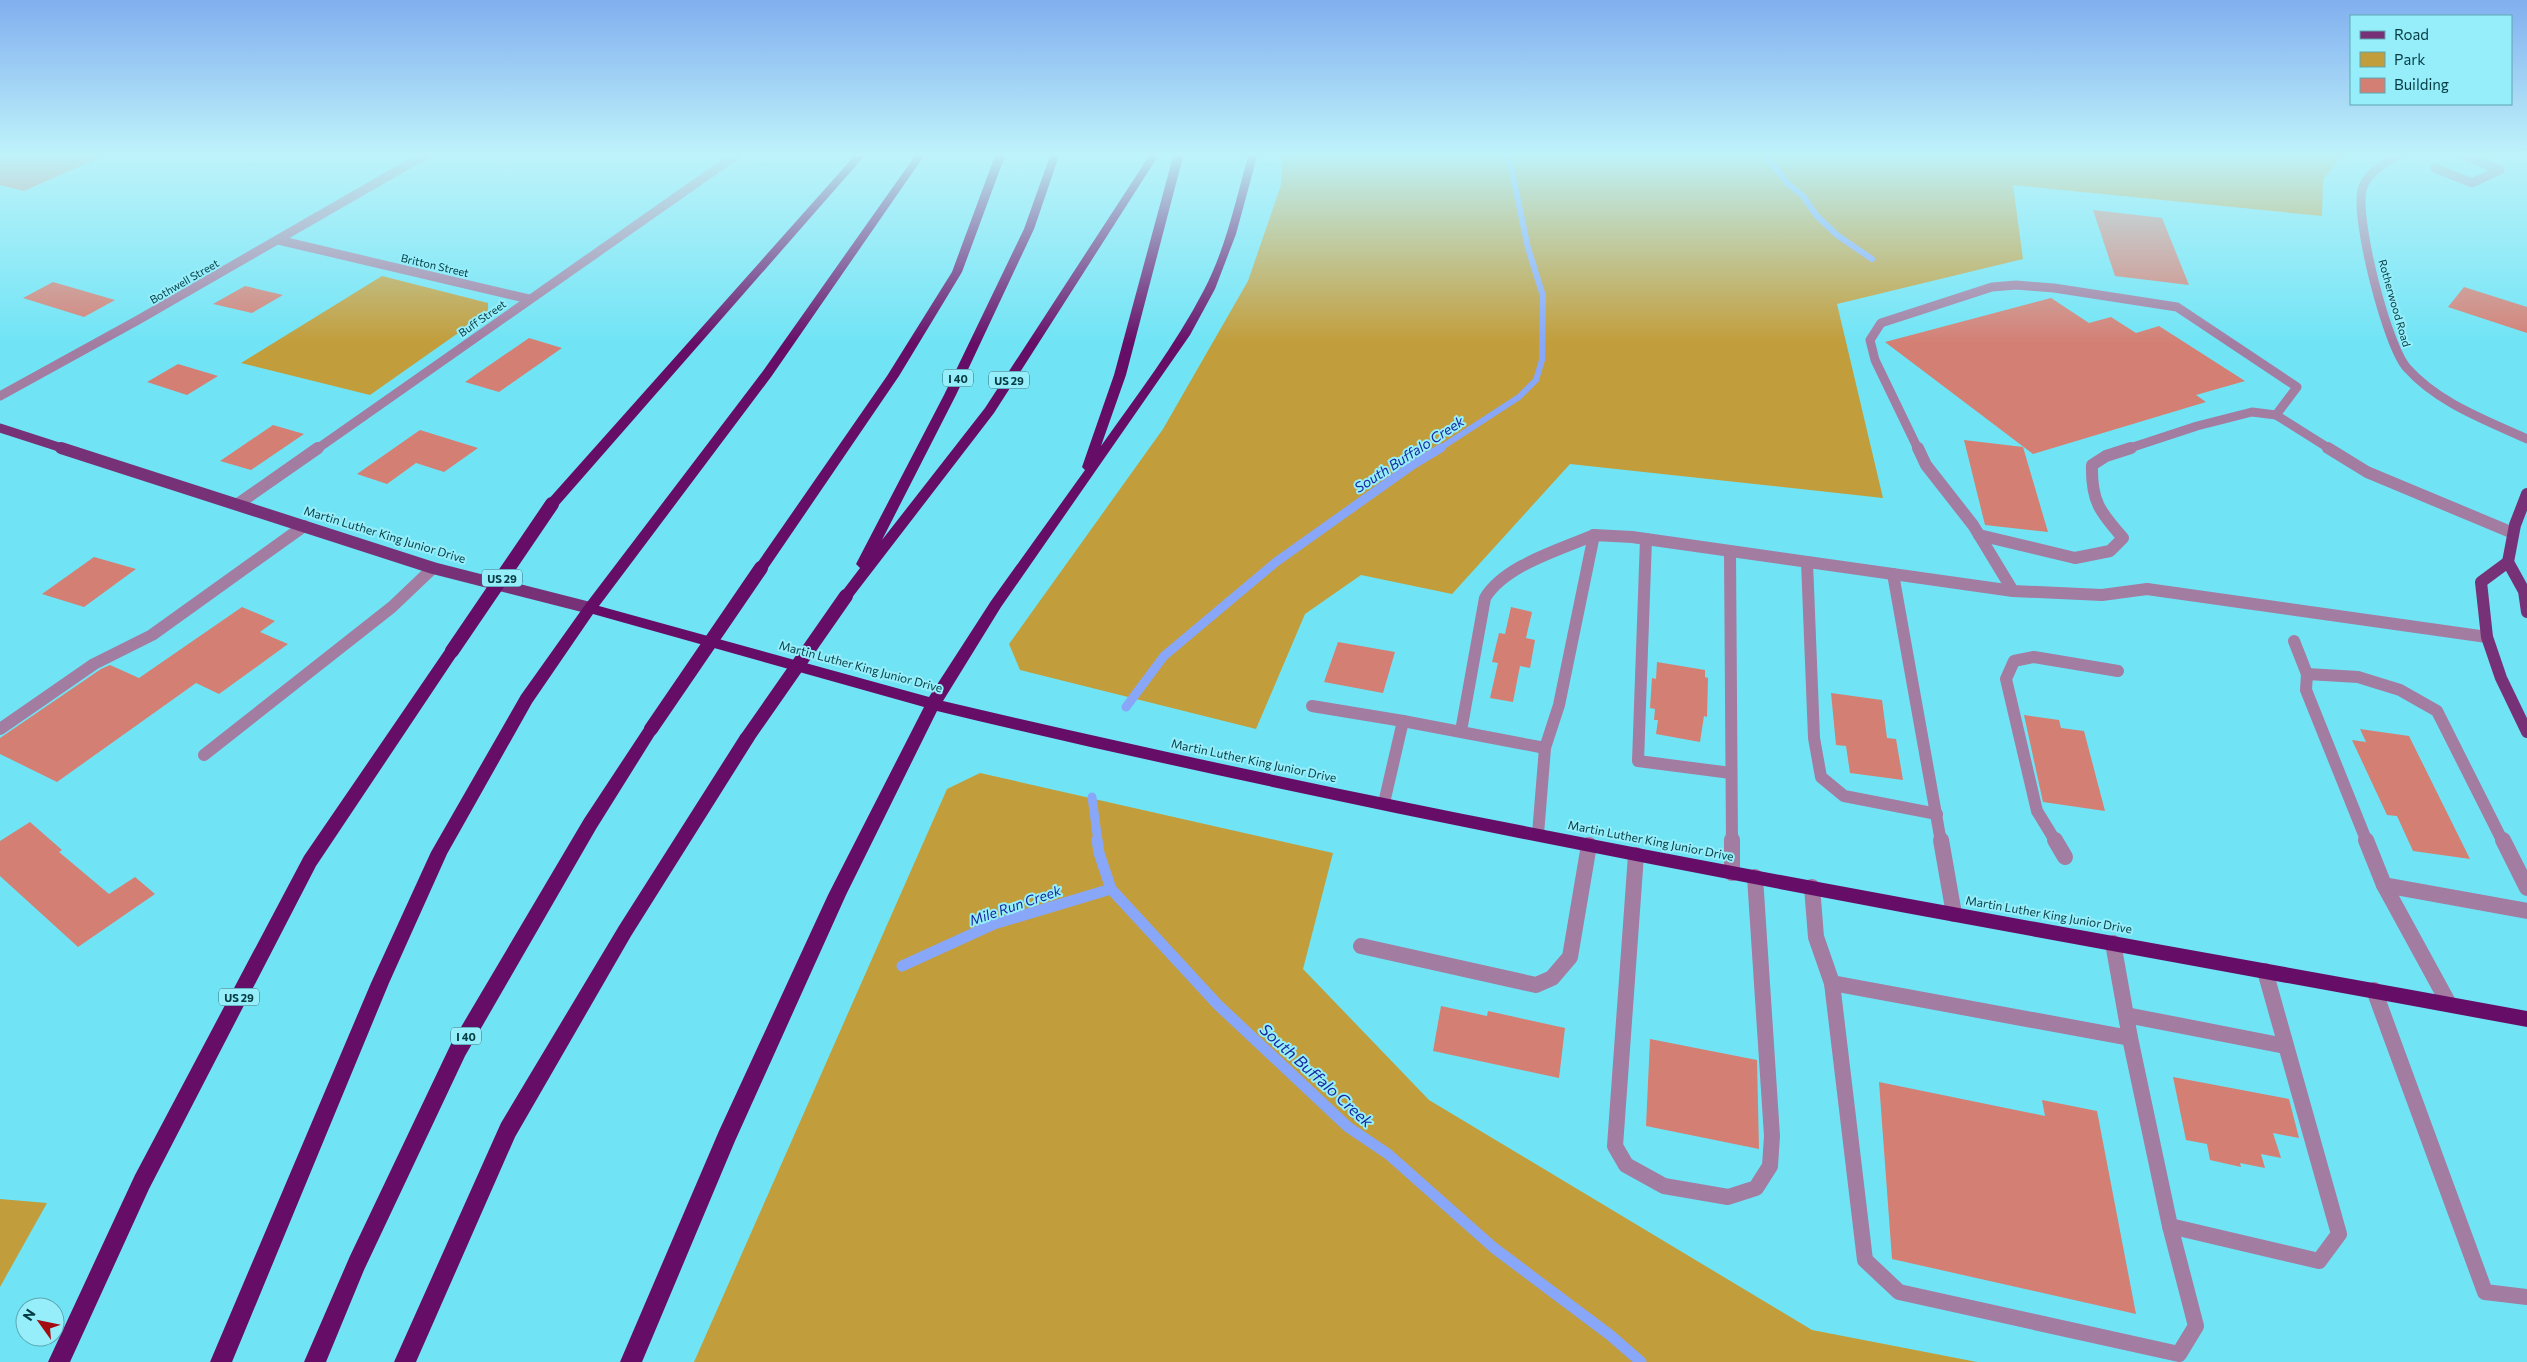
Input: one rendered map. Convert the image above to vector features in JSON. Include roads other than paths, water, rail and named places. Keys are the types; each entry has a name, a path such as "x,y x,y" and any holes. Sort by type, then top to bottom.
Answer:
{"highway":[{"name":"US 29","path":"59,1362 142,1182 310,861 552,504 805,217"},
{"path":"220,1362 380,982 439,852 526,699 590,608 767,374 875,217"},
{"name":"I 40","path":"315,1362 357,1263 458,1050 590,824 651,729 893,376 957,272 978,217"},
{"name":"I 40","path":"404,1362 508,1130 625,931 747,738 846,596 950,394 1033,217"},
{"name":"US 29","path":"846,596 990,410 1114,217"},
{"path":"1080,487 1120,375 1162,217"},
{"path":"631,1362 726,1138 837,895 933,704 996,604 1080,487 1184,334 1210,289 1236,217"},
{"name":"Martin Luther King Junior Drive","path":"590,608 933,704 1138,753 1636,855 2527,1019"}],"main road":[{"name":"Martin Luther King Junior Drive","path":"0,428 433,568 590,608"},
{"path":"2527,494 2513,533 2508,562 2524,591 2527,612"},
{"path":"2508,562 2481,582 2487,636 2501,678 2527,732"}],"street":[{"name":"Bothwell Street","path":"0,396 318,217"},
{"name":"Buff Street","path":"238,504 646,217"},
{"name":"Rotherwood Road","path":"2363,217 2370,257 2395,350 2409,370 2437,394 2468,412 2527,439"},
{"name":"Britton Street","path":"278,240 528,299"},
{"path":"2013,591 1953,497 1926,465 1875,360 1870,340 1881,323 1992,287 2016,285 2054,288 2177,307 2297,387 2276,416"},
{"path":"1979,535 2075,558 2110,551 2123,538 2100,512 2091,491 2092,465 2106,456 2205,424 2252,412 2276,416 2367,472 2513,533"},
{"path":"0,729 94,664 152,635 304,526"},
{"path":"1538,834 1545,748 1559,706 1594,535"},
{"path":"1461,731 1485,598 1491,587 1500,578 1511,572 1594,535 1646,539 2013,591 2102,595 2147,589 2487,636"},
{"path":"1646,539 1638,761 1731,772"},
{"path":"1730,551 1732,873"},
{"path":"1807,562 1814,738 1821,777 1844,796 1937,814"},
{"path":"204,755 392,607 433,568"},
{"path":"1893,574 1954,914"},
{"path":"2294,641 2307,674 2306,690 2384,885 2449,1004"},
{"path":"2065,857 2037,811 2006,679 2014,660 2034,657 2118,671"},
{"path":"2307,674 2358,677 2400,690 2437,711 2527,888"},
{"path":"1312,706 1461,731 1545,748"},
{"path":"1384,803 1402,721"},
{"path":"1361,946 1536,985 1552,978 1570,957 1590,845"},
{"path":"1636,855 1615,1146 1626,1165 1664,1186 1728,1197 1756,1188 1770,1166 1772,1136 1755,877"},
{"path":"2384,885 2527,911"},
{"path":"1812,887 1816,937 1832,983 1865,1260 1899,1292 2179,1354 2196,1326 2170,1226 2130,1038 2113,943"},
{"path":"2170,1226 2319,1261 2339,1234 2265,971"},
{"path":"1832,983 2130,1038"},
{"path":"2374,990 2485,1292 2527,1297"},
{"path":"2126,1015 2285,1046"}],"waterway":[{"name":"South Buffalo Creek","path":"1439,449 1519,397 1536,380 1542,360 1543,296 1528,248 1521,217"},
{"path":"1818,217 1837,235 1872,259"},
{"name":"South Buffalo Creek","path":"1126,707 1164,656 1276,562 1411,466 1441,448"},
{"name":"South Buffalo Creek","path":"1092,797 1098,842"},
{"name":"South Buffalo Creek","path":"1097,840 1099,853 1111,889"},
{"name":"Mile Run Creek","path":"902,966 994,924 1111,889"},
{"name":"South Buffalo Creek","path":"1111,889 1218,1005 1348,1127 1388,1154 1494,1248 1610,1335 1641,1362"}]}
